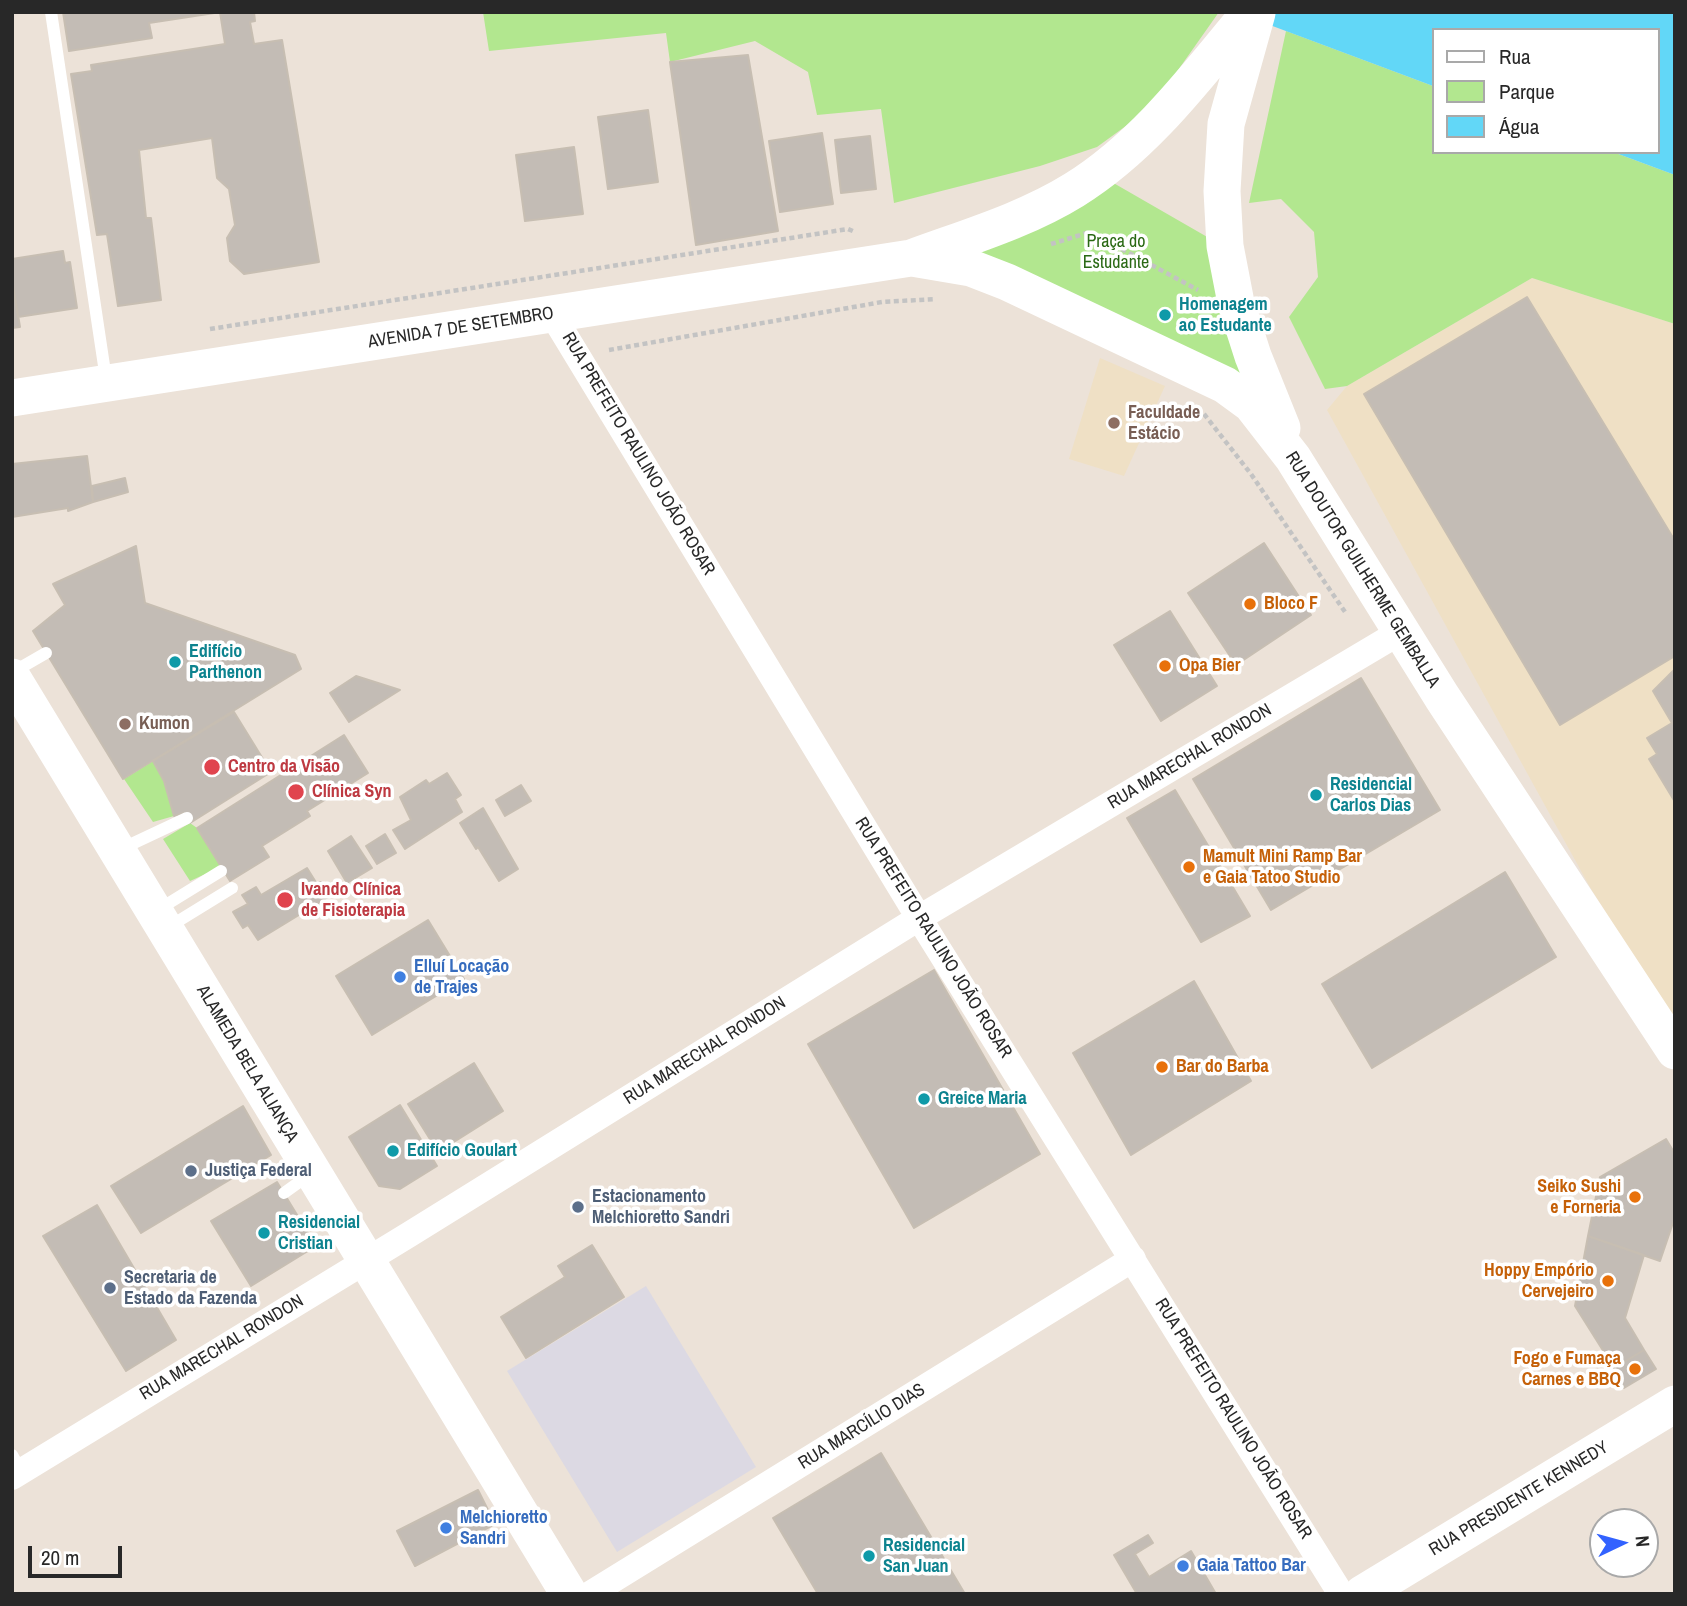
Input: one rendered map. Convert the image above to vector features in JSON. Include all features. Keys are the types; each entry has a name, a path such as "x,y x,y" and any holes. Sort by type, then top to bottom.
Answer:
{"street":[{"path":"911,258 1006,224 1073,191 1119,157 1159,119 1250,12"},
{"path":"1257,12 1226,124 1222,191 1225,246 1236,303 1253,356 1293,458"},
{"name":"AVENIDA 7 DE SETEMBRO","path":"12,398 911,258"},
{"name":"RUA DOUTOR GUILHERME GEMBALLA","path":"911,258 971,268 1007,282 1225,385 1251,404 1293,458 1386,640 1442,697 1675,1051"},
{"name":"RUA PREFEITO RAULINO JOÃO ROSAR","path":"552,314 919,918 1341,1594"},
{"name":"RUA MARECHAL RONDON","path":"15,1468 366,1261 919,918 1386,640"},
{"name":"ALAMEDA BELA ALIANÇA","path":"12,675 569,1594"},
{"name":"RUA MARCÍLIO DIAS","path":"590,1594 1133,1259"},
{"name":"RUA PRESIDENTE KENNEDY","path":"1362,1594 1675,1404"}],"lane":[{"path":"51,12 106,383"},
{"path":"12,675 46,653"},
{"path":"118,850 187,818"},
{"path":"160,921 221,871"},
{"path":"160,921 232,888"},
{"path":"284,1193 313,1172"}],"path":[{"path":"1051,244 1090,232 1207,295"},
{"path":"609,350 882,302 945,299"},
{"path":"1198,406 1386,640"}],"shaded area":[{"path":"1532,278 1675,324 1675,1022 1591,889 1327,410 1347,386"},
{"name":"Faculdade Estácio","path":"1100,358 1165,386 1124,476 1069,459"},
{"path":"646,1286 756,1467 617,1552 507,1371"}],"green space":[{"path":"483,12 1219,12 1152,107 1097,147 1040,166 894,203 881,109 817,115 808,72 755,41 670,62 666,33 489,51"},
{"path":"1286,31 1432,86 1432,154 1618,154 1675,175 1675,324 1532,278 1347,386 1325,389 1289,317 1318,277 1314,232 1281,199 1249,203"},
{"name":"Praça do Estudante","path":"1110,181 1209,238 1269,408 978,254"},
{"path":"153,761 164,781 174,816 153,822 124,779"},
{"path":"190,823 197,828 221,867 190,881 163,839"}],"water":[{"path":"1235,12 1675,12 1675,175 1618,154 1659,154 1659,28 1432,28 1432,86"}],"building":[{"path":"63,12 221,12 149,23 152,38 69,51"},
{"path":"220,12 254,12 255,21 250,22 254,44 282,40 319,262 244,274 230,261 227,238 235,225 229,189 217,178 212,138 139,150 146,218 151,218 161,300 118,306 107,234 97,235 71,74 92,71 91,65 225,44"},
{"path":"748,55 778,231 696,245 670,62"},
{"path":"648,110 658,182 608,189 598,117"},
{"path":"822,133 833,204 780,212 769,141"},
{"path":"870,136 876,189 841,193 835,140"},
{"path":"574,147 583,214 525,221 516,155"},
{"path":"63,251 65,263 70,262 77,308 18,317 12,259"},
{"path":"12,279 20,327 12,328"},
{"path":"1527,297 1675,541 1675,656 1560,725 1364,394"},
{"path":"87,456 93,502 68,511 68,508 12,517 12,464"},
{"path":"125,478 128,492 93,502 92,486"},
{"name":"Bloco F","path":"1264,543 1311,615 1236,665 1188,593"},
{"name":"Edifício Parthenon","path":"136,546 145,603 295,655 301,669 123,779 33,631 65,605 53,584"},
{"name":"Opa Bier","path":"1170,611 1217,686 1161,721 1114,645"},
{"path":"1675,669 1675,802 1649,759 1657,754 1647,738 1672,723 1653,691"},
{"path":"356,676 400,690 349,722 330,693"},
{"name":"Residencial Carlos Dias","path":"1361,678 1440,810 1271,910 1193,779"},
{"name":"Centro da Visão","path":"234,712 271,772 190,823 184,813 174,816 164,781 153,761"},
{"name":"Clínica Syn","path":"344,735 368,773 307,811 310,816 262,846 269,857 230,881 197,828"},
{"path":"447,773 461,795 455,799 462,812 405,849 393,830 411,820 400,797 426,780 429,784"},
{"path":"521,785 531,801 505,816 496,800"},
{"name":"Mamult Mini Ramp Bar e Gaia Tatoo Studio","path":"1175,790 1250,916 1201,942 1127,818"},
{"path":"483,808 518,869 499,881 460,823"},
{"path":"385,834 396,853 377,864 366,846"},
{"path":"351,836 372,868 347,883 328,851"},
{"name":"Ivando Clínica de Fisioterapia","path":"307,868 317,884 321,882 330,896 258,940 248,925 243,928 233,912 248,904 242,895 256,887 261,895"},
{"path":"1505,872 1556,957 1372,1068 1322,984"},
{"name":"Elluí Locação de Trajes","path":"428,920 464,979 372,1035 336,976"},
{"name":"Greice Maria","path":"934,970 1040,1154 914,1228 808,1044"},
{"name":"Bar do Barba","path":"1194,981 1251,1081 1131,1155 1073,1053"},
{"path":"474,1063 503,1111 438,1152 408,1104"},
{"name":"Edifício Goulart","path":"400,1105 437,1166 400,1189 379,1186 349,1137"},
{"name":"Justiça Federal","path":"243,1106 271,1155 141,1233 111,1186"},
{"name":"Seiko Sushi e Forneria","path":"1666,1139 1675,1154 1675,1217 1660,1261 1588,1236 1600,1177"},
{"name":"Residencial Cristian","path":"277,1182 316,1246 251,1286 211,1221"},
{"name":"Secretaria de Estado da Fazenda","path":"97,1205 176,1340 126,1371 43,1236"},
{"name":"Hoppy Empório Cervejeiro","path":"1588,1236 1644,1255 1625,1318 1644,1350 1614,1368 1575,1306"},
{"path":"592,1245 624,1297 526,1358 501,1317 565,1277 558,1266"},
{"name":"Fogo e Fumaça Carnes e BBQ","path":"1644,1350 1656,1369 1624,1388 1614,1368"},
{"name":"Residencial San Juan","path":"881,1453 965,1594 818,1594 773,1518"},
{"name":"Melchioretto Sandri","path":"478,1490 495,1524 415,1566 397,1531"},
{"name":"Gaia Tattoo Bar","path":"1148,1535 1153,1543 1135,1554 1149,1577 1191,1551 1216,1594 1137,1594 1114,1555"}],"place":[{"name":"Homenagem ao Estudante","path":"1165,315"},
{"name":"Faculdade Estácio","path":"1114,423"},
{"name":"Bloco F","path":"1250,604"},
{"name":"Edifício Parthenon","path":"175,662"},
{"name":"Opa Bier","path":"1165,666"},
{"name":"Kumon","path":"125,724"},
{"name":"Centro da Visão","path":"212,767"},
{"name":"Clínica Syn","path":"296,792"},
{"name":"Residencial Carlos Dias","path":"1316,795"},
{"name":"Mamult Mini Ramp Bar e Gaia Tatoo Studio","path":"1189,867"},
{"name":"Ivando Clínica de Fisioterapia","path":"285,900"},
{"name":"Elluí Locação de Trajes","path":"400,977"},
{"name":"Bar do Barba","path":"1162,1067"},
{"name":"Greice Maria","path":"924,1099"},
{"name":"Edifício Goulart","path":"393,1151"},
{"name":"Justiça Federal","path":"191,1171"},
{"name":"Seiko Sushi e Forneria","path":"1635,1197"},
{"name":"Estacionamento Melchioretto Sandri","path":"578,1207"},
{"name":"Residencial Cristian","path":"264,1233"},
{"name":"Hoppy Empório Cervejeiro","path":"1608,1281"},
{"name":"Secretaria de Estado da Fazenda","path":"110,1288"},
{"name":"Fogo e Fumaça Carnes e BBQ","path":"1635,1369"},
{"name":"Melchioretto Sandri","path":"446,1528"},
{"name":"Residencial San Juan","path":"869,1556"},
{"name":"Gaia Tattoo Bar","path":"1183,1566"}]}
